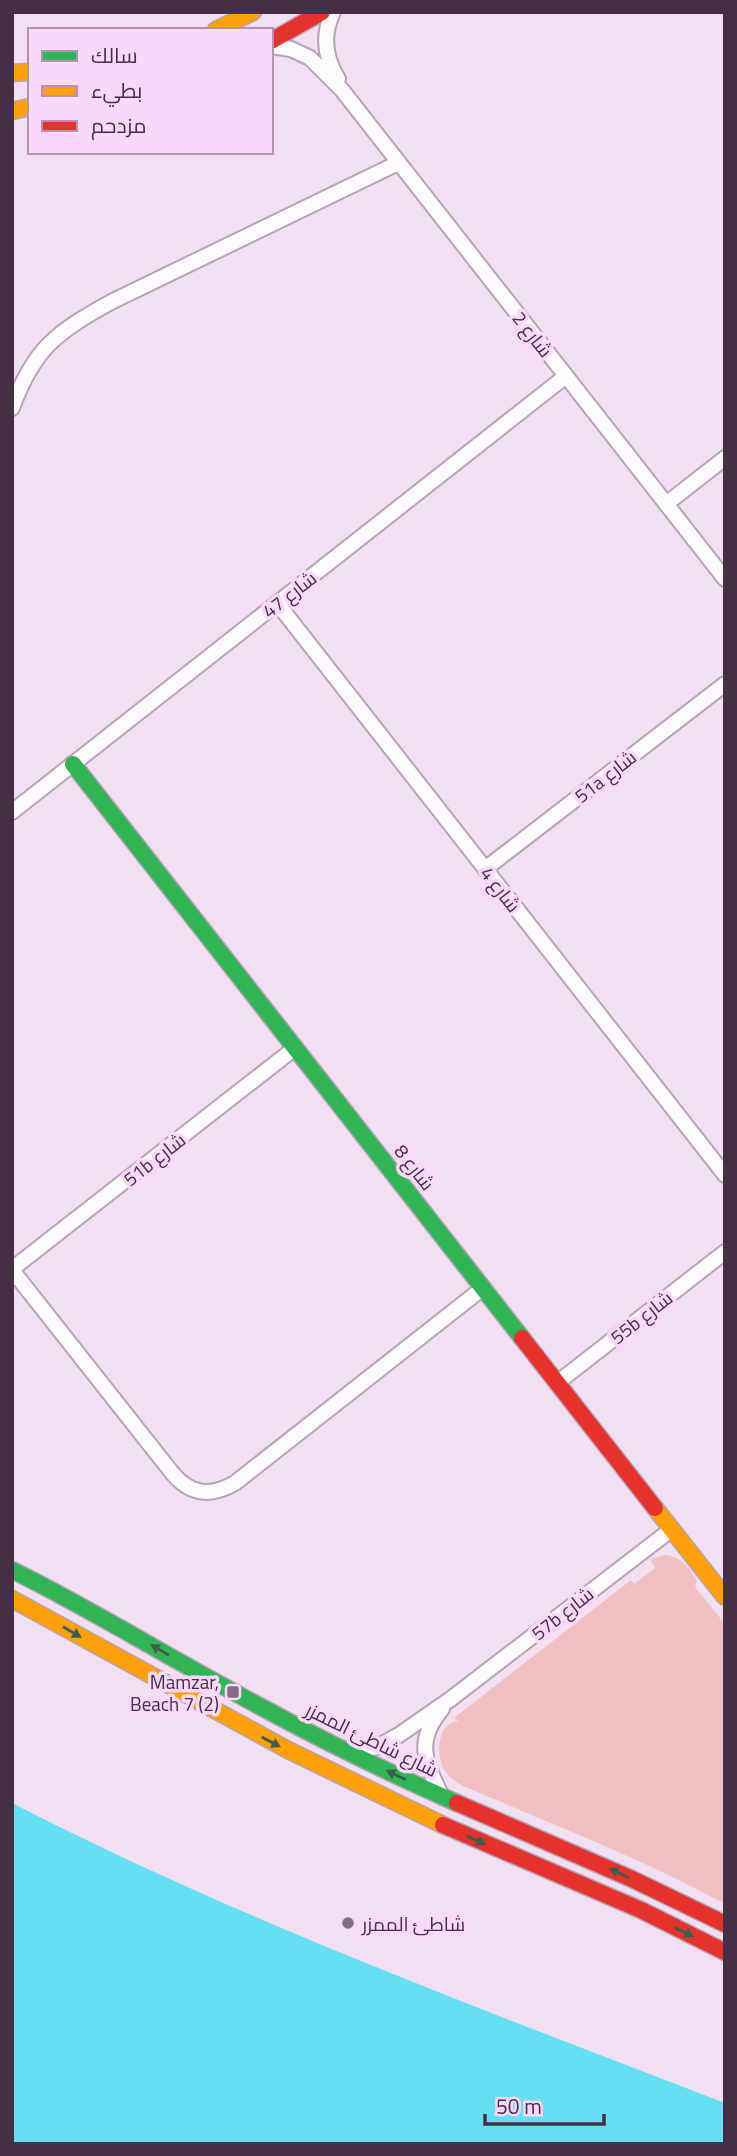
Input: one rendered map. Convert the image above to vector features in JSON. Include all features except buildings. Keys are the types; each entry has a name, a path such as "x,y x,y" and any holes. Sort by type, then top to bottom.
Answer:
{"main road":[{"path":"220,28 253,12"},
{"path":"273,42 322,12"},
{"name":"شارع 8","path":"73,764 725,1597"},
{"name":"شارع شاطئ الممزر","path":"12,1570 84,1606 233,1692 349,1752 442,1797 615,1870 725,1924"},
{"path":"12,1599 296,1756 382,1798 615,1900 725,1952"}],"street":[{"name":"شارع 2","path":"333,12 327,30 326,49 331,68 342,90"},
{"name":"شارع 2","path":"273,44 310,58 342,90 725,579"},
{"path":"12,408 30,366 41,352 78,320 398,163"},
{"name":"شارع 47","path":"12,812 566,376"},
{"path":"666,504 725,457"},
{"name":"شارع 4","path":"277,603 725,1175"},
{"name":"51a شارع","path":"485,869 725,684"},
{"name":"51b شارع","path":"12,1270 295,1048"},
{"name":"55b شارع","path":"557,1382 725,1252"},
{"path":"12,1270 173,1474 183,1485 195,1492 209,1493 223,1490 235,1483 483,1287"},
{"name":"57b شارع","path":"349,1752 387,1742 453,1698 671,1529"},
{"name":"57b شارع","path":"442,1797 428,1769 425,1749 432,1722 453,1698"}],"shaded area":[{"path":"665,1555 680,1560 687,1567 697,1580 695,1587 725,1624 725,1904 628,1856 463,1786 448,1775 440,1759 439,1745 443,1732 458,1721 454,1718 631,1580 634,1584 655,1568 650,1559"}],"water":[{"path":"12,1803 187,1887 275,1925 725,2103 725,2144 12,2144"}],"traffic: fast":[{"path":"73,764 522,1338"},
{"path":"12,1570 287,1721 457,1803"}],"traffic: slow":[{"path":"220,28 253,12"},
{"path":"12,73 28,72"},
{"path":"12,111 28,107"},
{"path":"655,1508 725,1597"},
{"path":"12,1599 288,1750 443,1825"}],"traffic: jam":[{"path":"273,40 322,12"},
{"path":"522,1338 655,1508"},
{"path":"457,1803 632,1879 725,1924"},
{"path":"443,1825 641,1910 725,1952"}],"place":[{"name":"Mamzar, Beach 7 (2)","path":"233,1692"},
{"name":"شاطئ الممزر","path":"348,1923"}]}
